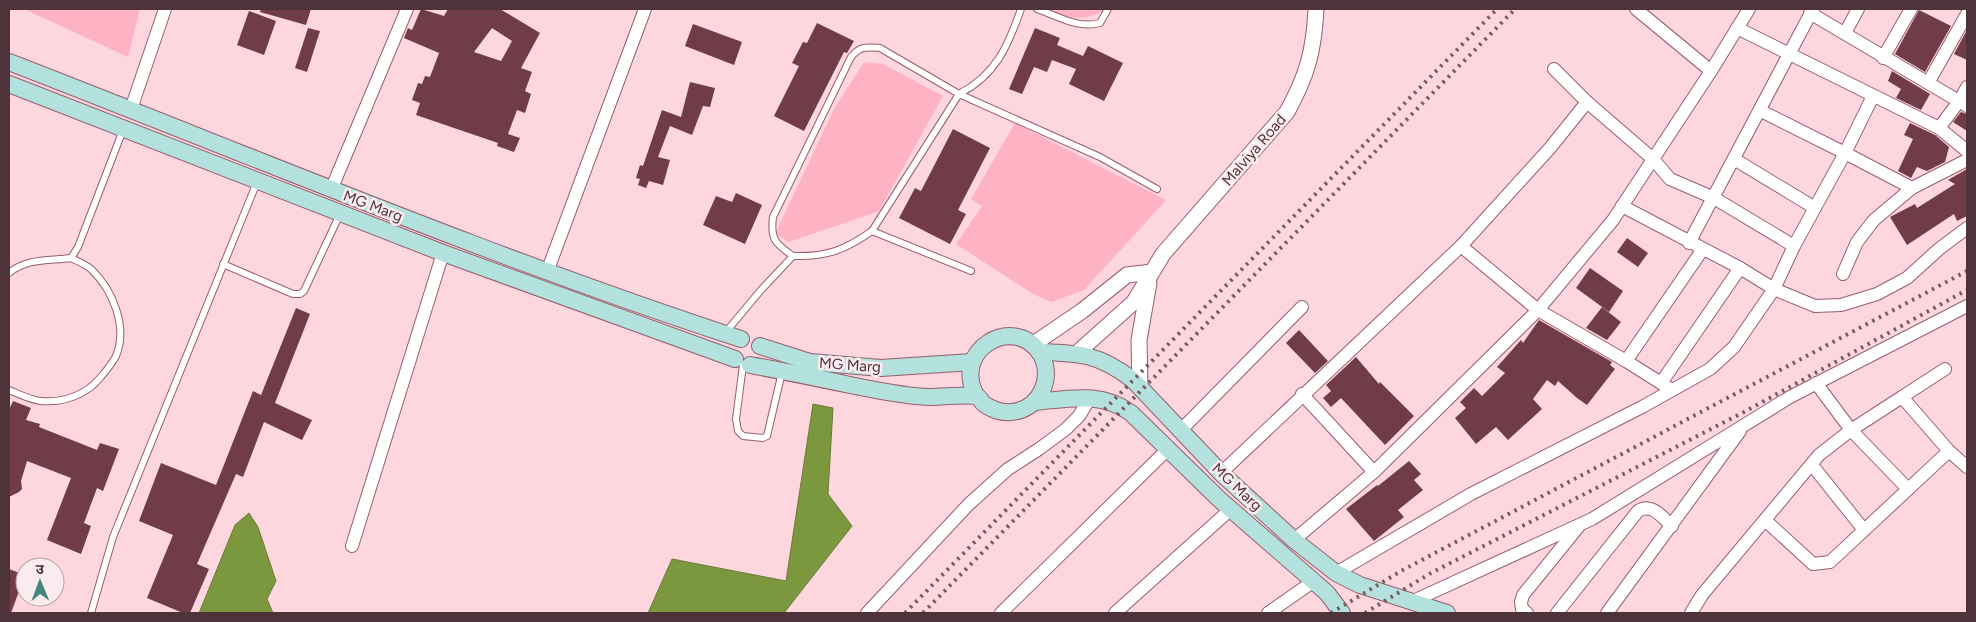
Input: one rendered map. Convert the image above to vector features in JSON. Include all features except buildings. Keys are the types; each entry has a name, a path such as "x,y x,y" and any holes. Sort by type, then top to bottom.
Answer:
{"main road":[{"name":"MG Marg","path":"9,62 331,190 547,272 724,334 741,339 750,338 760,346 810,362 881,368 972,362"},
{"path":"9,84 443,253 743,363 884,391 927,397 977,397"},
{"path":"1016,337 1035,348 1046,368 1044,386 1034,402 1018,411 1000,412 984,404 977,397 970,380 972,362 982,347 998,338 1016,337"},
{"path":"741,339 735,346 734,355 743,363"},
{"path":"743,363 758,359 761,351 760,346"},
{"name":"MG Marg","path":"1035,348 1094,357 1117,368 1140,387 1221,473 1294,540 1336,573 1360,585 1447,613"},
{"name":"MG Marg","path":"1034,402 1090,398 1104,399 1121,406 1131,413 1231,509 1314,581 1342,613"}],"street":[{"path":"130,109 165,9"},
{"path":"331,190 407,9"},
{"path":"547,272 645,9"},
{"name":"Malviya Road","path":"1077,353 1134,302 1163,254 1286,112 1301,87 1310,62 1315,35 1316,9"},
{"path":"1636,9 1711,71"},
{"path":"1294,540 1374,472 1538,310 1613,220 1711,71 1749,9"},
{"path":"1845,33 1858,9"},
{"path":"1883,58 1911,9"},
{"path":"1689,243 1761,111 1812,11 1883,58 1963,103"},
{"path":"1928,83 1967,14"},
{"path":"1737,28 1939,128 1967,151"},
{"path":"1554,69 1587,102 1653,159 1670,179 1714,198 1794,246"},
{"path":"1939,128 1963,103 1967,87"},
{"path":"1336,573 1471,494 1642,408 1710,369 1734,347 1774,289 1794,246 1845,153 1873,96"},
{"path":"1221,473 1460,246 1550,148 1587,102"},
{"path":"1761,111 1912,188"},
{"path":"1734,159 1815,208"},
{"path":"1842,274 1857,242 1874,220 1912,188 1967,160"},
{"path":"1622,206 1689,243 1740,268 1774,289 1815,306 1841,305 1878,294 1907,278 1938,249 1967,228"},
{"path":"1460,246 1538,310 1672,390"},
{"path":"1626,361 1703,249"},
{"path":"352,546 443,253"},
{"path":"1661,383 1740,268"},
{"path":"1035,348 1127,275 1152,272 1139,340 1140,387"},
{"path":"1411,602 1580,525 1790,397 1967,306"},
{"path":"1181,430 1302,307"},
{"path":"1691,613 1702,595 1819,455 1851,430 1945,369"},
{"path":"1816,383 1851,430 1908,489"},
{"path":"1302,394 1374,472"},
{"path":"1902,397 1949,451 1967,467"},
{"path":"867,613 969,504 1008,468 1039,449 1066,429 1079,416 1090,398"},
{"path":"1607,613 1743,427"},
{"path":"1001,613 1168,449"},
{"path":"1765,520 1814,564 1830,562 1949,451"},
{"path":"1812,465 1864,530"},
{"path":"1557,613 1638,511 1648,508 1654,510 1672,526"},
{"path":"1115,613 1231,509"},
{"path":"1527,613 1522,608 1523,595 1556,557 1580,525"},
{"path":"1268,613 1314,581"}],"lane":[{"path":"1021,9 1008,44 985,77 958,94 872,231 850,246 814,257 793,256 775,244 771,230 773,217 851,57 857,50 865,47 880,48 958,94 1100,157 1157,188"},
{"path":"1037,9 1078,24 1090,26 1100,23 1108,9"},
{"path":"70,258 78,247 124,129"},
{"path":"91,613 113,537 257,181"},
{"path":"223,264 294,294 300,294 304,291 341,213"},
{"path":"872,231 971,271"},
{"path":"724,334 793,256"},
{"path":"9,273 16,267 37,260 70,258 90,268 114,300 120,338 116,356 94,385 76,396 58,401 40,401 9,390"},
{"path":"743,363 736,419 738,431 743,436 763,438 767,436 782,371"}],"shaded area":[{"path":"24,9 140,9 128,57"},
{"path":"1046,9 1106,9 1091,16 1076,18"},
{"path":"864,62 883,64 943,96 879,211 789,242 775,234 834,109"},
{"path":"1015,123 1166,200 1084,290 1051,302 1033,294 956,244 982,206 971,199"},
{"path":"813,404 833,408 828,494 852,526 784,613 648,613 672,559 786,581"},
{"path":"249,513 258,527 276,581 267,599 273,613 199,613 235,525"}],"railway":[{"path":"905,613 1497,9"},
{"path":"923,613 1515,9"},
{"path":"1331,613 1401,571 1967,271"},
{"path":"1365,613 1431,573 1744,412 1967,290"}]}
